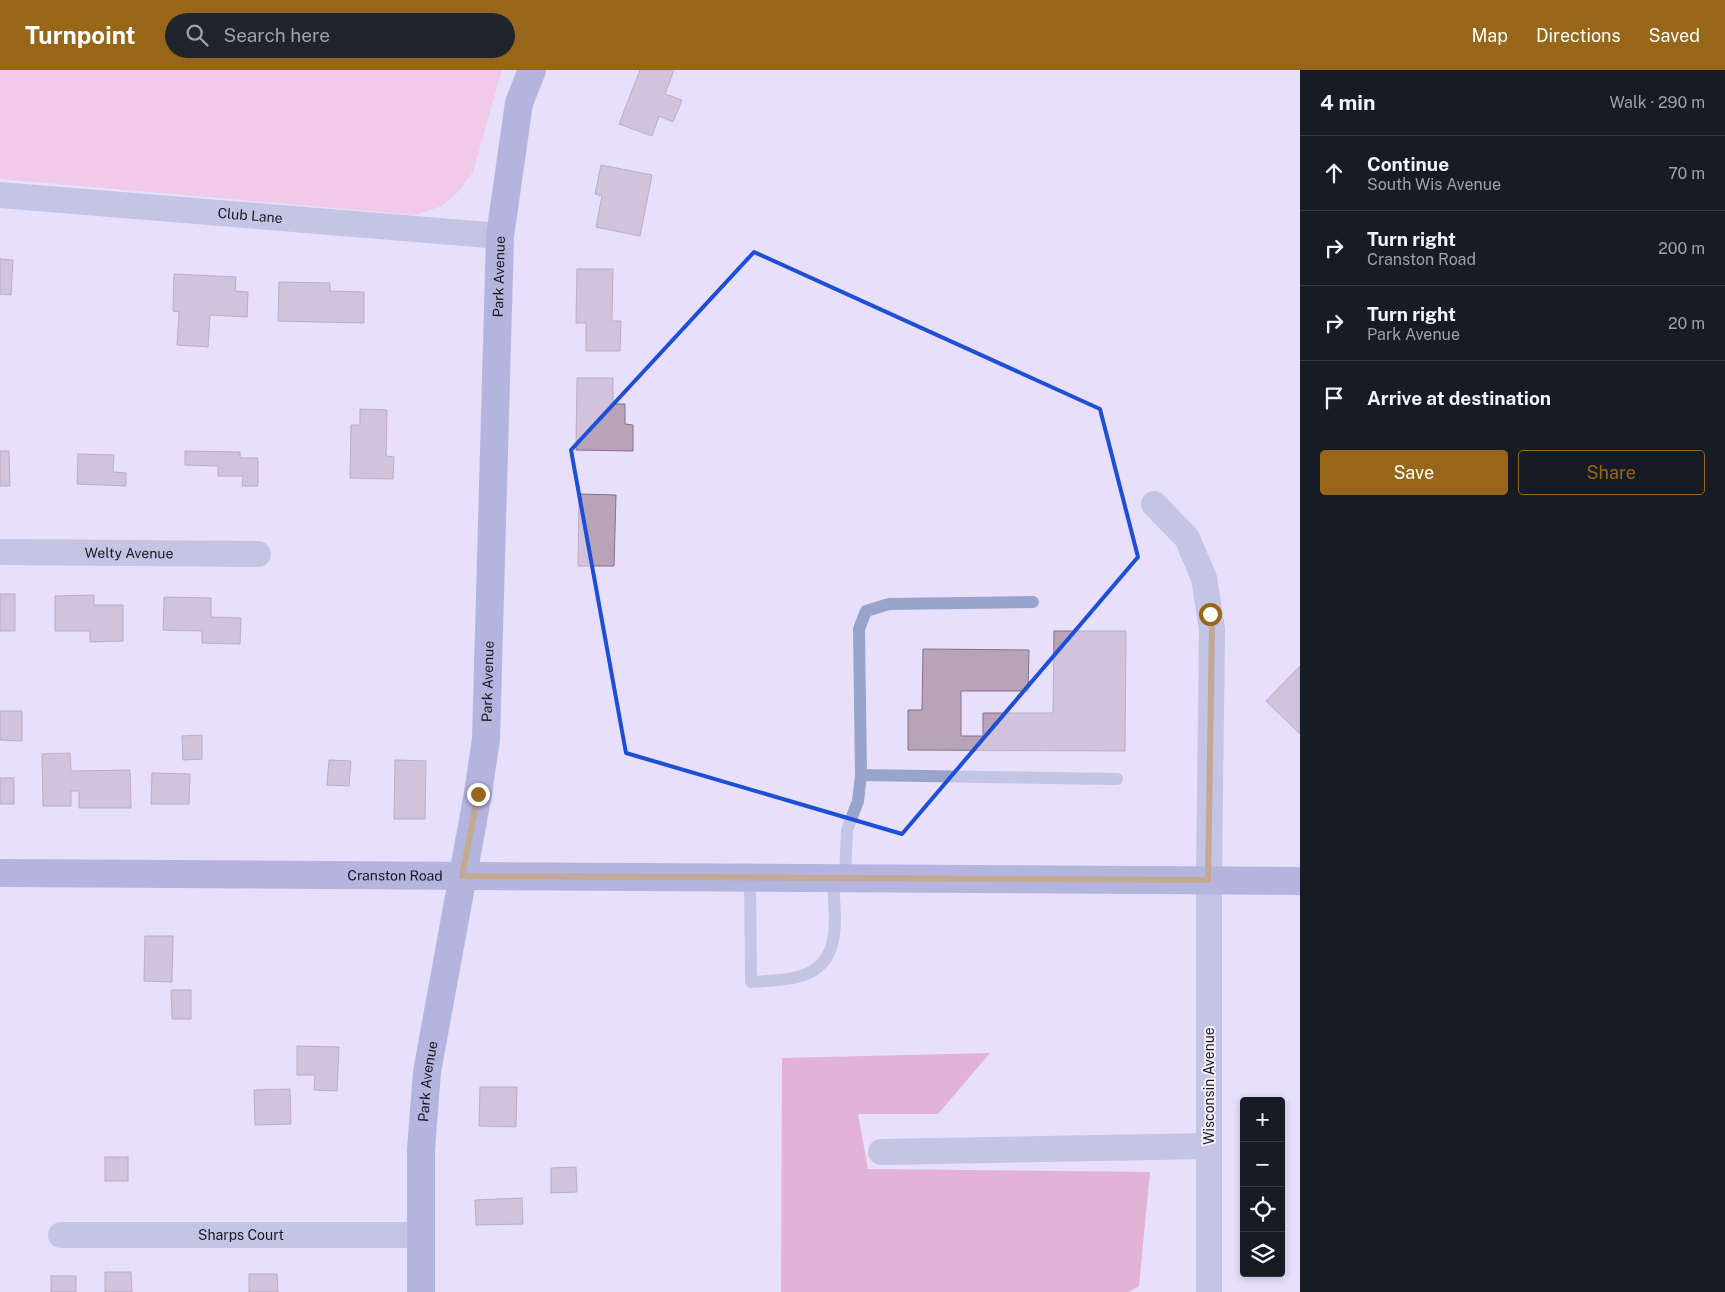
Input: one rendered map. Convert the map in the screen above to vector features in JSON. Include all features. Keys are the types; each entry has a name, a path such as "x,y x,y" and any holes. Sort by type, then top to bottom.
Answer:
{"street":[{"name":"Park Avenue","path":"421,1292 421,1149 427,1072 486,739 500,236 519,103 532,70"},
{"name":"Club Lane","path":"0,194 500,236"},
{"name":"Wisconsin Avenue","path":"1154,504 1187,538 1204,578 1212,629 1208,880 1209,1292"},
{"name":"Welty Avenue","path":"0,552 258,554"},
{"name":"Cranston Road","path":"0,873 1300,881"},
{"path":"881,1152 1209,1146"},
{"name":"Sharps Court","path":"61,1235 421,1235"}],"lane":[{"path":"750,877 751,982 794,978 812,972 822,965 829,956 833,945 839,878 846,830 858,801 861,775 859,629 866,611 889,604 1033,602"},
{"path":"861,775 1117,779"}],"highlighted area":[{"path":"754,252 1100,409 1138,557 902,834 626,753 571,450"}],"shaded area":[{"path":"0,70 502,70 473,172 458,192 442,206 415,215 0,179"},
{"path":"990,1053 938,1114 858,1114 868,1169 1150,1172 1139,1286 1129,1292 781,1292 782,1058"}],"building":[{"path":"640,70 674,70 665,94 682,100 673,122 659,116 652,136 619,124"},
{"path":"601,165 652,175 640,236 596,227 602,196 595,194"},
{"path":"0,259 13,260 11,295 0,294"},
{"path":"577,269 613,269 612,321 621,321 620,351 586,351 586,323 576,323"},
{"path":"174,274 236,277 235,291 248,292 247,317 210,315 208,347 177,345 179,312 173,311"},
{"path":"279,282 330,283 330,291 364,292 364,323 278,321"},
{"path":"577,378 613,378 613,404 625,404 625,424 633,425 633,451 576,450"},
{"path":"360,409 387,410 386,456 394,457 393,479 350,478 351,425 360,425"},
{"path":"0,451 9,451 10,486 0,486"},
{"path":"185,451 240,452 240,458 258,458 258,486 242,486 243,476 218,476 218,466 185,465"},
{"path":"78,454 114,455 113,472 126,473 126,486 77,484"},
{"path":"579,494 616,495 614,566 578,566"},
{"path":"0,594 15,594 15,631 0,631"},
{"path":"94,595 94,605 123,605 123,641 90,642 90,631 55,631 55,596"},
{"path":"164,597 211,598 211,617 241,618 240,644 202,643 202,631 163,630"},
{"path":"1054,631 1126,631 1125,751 908,750 908,710 922,710 923,649 1029,650 1028,691 961,691 961,736 983,736 983,713 1053,713"},
{"path":"1300,666 1300,734 1266,701"},
{"path":"0,711 22,711 22,741 0,740"},
{"path":"202,735 202,759 183,760 182,736"},
{"path":"70,753 71,771 130,770 131,808 79,808 79,791 71,791 71,806 43,806 42,754"},
{"path":"329,760 351,761 349,786 327,785"},
{"path":"395,760 426,761 425,819 394,819"},
{"path":"152,773 190,774 189,804 151,804"},
{"path":"0,778 14,778 14,804 0,804"},
{"path":"145,936 173,936 172,982 144,981"},
{"path":"171,990 191,990 191,1019 172,1019"},
{"path":"297,1046 339,1047 337,1091 314,1090 315,1075 297,1075"},
{"path":"480,1087 517,1087 516,1127 479,1126"},
{"path":"290,1089 291,1124 255,1125 254,1090"},
{"path":"105,1157 128,1157 128,1181 105,1181"},
{"path":"576,1167 577,1192 551,1193 551,1168"},
{"path":"522,1198 523,1224 476,1225 475,1200"},
{"path":"105,1272 131,1272 132,1292 105,1292"},
{"path":"249,1274 277,1274 278,1292 249,1292"},
{"path":"51,1276 76,1276 76,1292 51,1292"}],"route":[{"path":"478,794 462,876 1208,880 1212,629 1210,614"}]}
